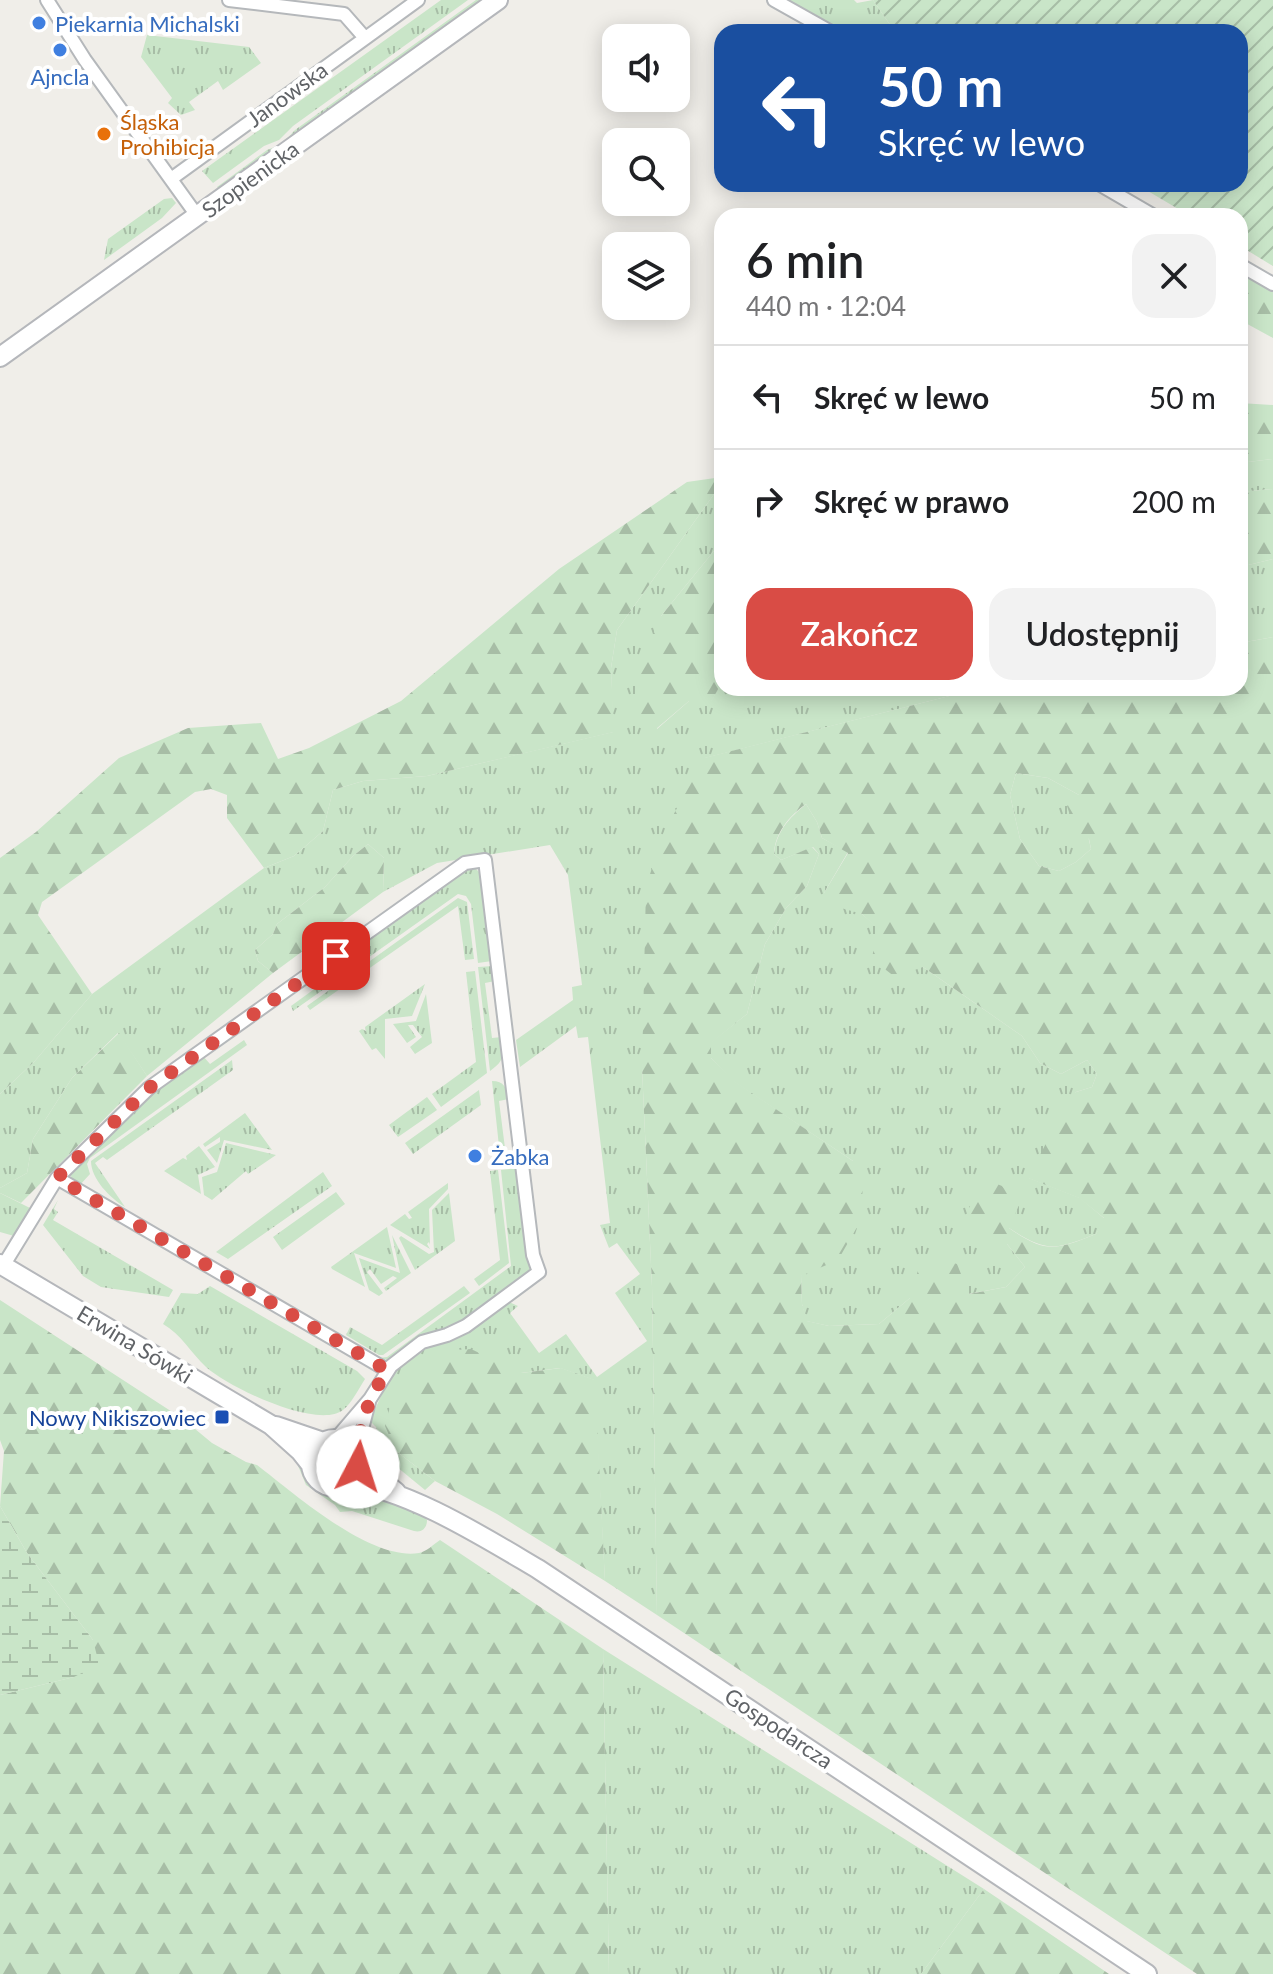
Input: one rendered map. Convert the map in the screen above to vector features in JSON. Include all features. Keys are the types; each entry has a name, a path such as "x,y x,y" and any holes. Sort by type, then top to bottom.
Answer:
{"street":[{"path":"47,0 85,60 198,217"},
{"path":"229,0 344,14 365,38"},
{"name":"Janowska","path":"171,179 418,0"},
{"name":"Szopienicka","path":"0,357 498,0"},
{"path":"774,0 817,24"},
{"path":"1113,192 1140,208"},
{"path":"1248,270 1273,284"},
{"path":"2,1265 57,1178 149,1088 465,863 485,860 533,1255 539,1272 466,1326 422,1342 387,1370 370,1399 340,1434 313,1452 311,1465 321,1482 334,1487 347,1483 356,1474 370,1399"},
{"path":"57,1178 387,1370"},
{"name":"Erwina Sówki","path":"2,1265 271,1425 311,1465"},
{"name":"Erwina Sówki","path":"271,1425 327,1441"},
{"path":"327,1441 348,1443 357,1456"},
{"name":"Gospodarcza","path":"357,1456 403,1497"},
{"name":"Gospodarcza","path":"347,1483 403,1497 485,1538 554,1579 1147,1974"}],"green space":[{"path":"441,0 468,0 293,126 279,140 264,146 213,183 202,171"},
{"path":"476,0 487,0 221,192 217,187 267,150 282,144 295,130"},
{"path":"789,0 854,0 857,3 873,0 890,24 832,24"},
{"path":"873,0 1273,0 1273,266 1248,251 1248,208 1176,208 1150,192 1248,192 1248,24 890,24"},
{"path":"147,35 249,47 261,63 223,90 218,81 189,102 195,110 181,115 168,103 172,98 141,57"},
{"path":"172,198 176,203 162,218 104,260 108,239 164,199"},
{"path":"1248,277 1273,291 1273,338 1248,324"},
{"path":"1248,403 1273,405 1273,459 1248,462"},
{"path":"1273,459 1273,489 1248,491 1248,462"},
{"path":"714,478 714,494 617,630 611,668 614,732 427,776 363,781 333,790 323,831 294,856 264,868 227,818 227,795 211,789 195,792 42,902 38,915 92,994 34,1062 0,1094 0,858 36,832 119,758 188,728 261,723 278,759 309,748 401,701 559,569 687,482"},
{"path":"1273,489 1273,559 1248,565 1248,491"},
{"path":"714,494 714,551 661,616 657,729 689,701 711,701 714,696 949,696 705,758 642,1068 652,1286 657,1615 605,1581 594,1380 560,1368 521,1373 396,1451 435,1481 425,1490 386,1458 376,1427 370,1421 391,1373 422,1349 458,1337 509,1302 518,1306 510,1313 539,1353 566,1334 597,1377 647,1341 615,1293 640,1274 617,1243 609,1248 600,1225 610,1223 588,1037 578,1038 576,1026 520,1067 516,1040 573,1000 572,987 582,985 568,875 550,845 437,863 383,892 384,858 368,844 325,887 277,924 273,934 255,950 258,961 273,973 147,1076 118,1033 72,1078 33,1139 27,1173 0,1188 0,1094 34,1062 92,994 264,868 294,856 323,831 333,790 363,781 427,776 613,732 611,668 617,630"},
{"path":"714,551 714,696 711,702 689,701 656,729 635,714 639,665 661,616"},
{"path":"1273,559 1273,637 1248,642 1248,565"},
{"path":"1273,637 1273,1974 1197,1974 657,1615 652,1286 642,1068 646,887 662,836 704,758 949,696 1248,696 1248,642","holes":["1016,773 1048,778 1079,795 1067,806 1075,830 1089,839 1091,849 1059,871 1039,866 1020,839 1010,795","806,804 822,838 848,853 824,893 827,904 862,914 877,928 872,959 895,977 923,967 1022,1036 1040,1063 1061,1074 1087,1060 1097,1074 1092,1087 1076,1092 1068,1101 1028,1178 1079,1198 1104,1218 1096,1234 1061,1246 1042,1246 1033,1242 1009,1228 1019,1205 1002,1186 980,1177 962,1228 1007,1244 1025,1267 1006,1287 969,1294 957,1264 923,1253 910,1298 879,1324 829,1326 807,1321 802,1304 801,1276 838,1260 860,1222 863,1186 853,1161 734,1081 711,1058 711,1043 747,1014 765,944 786,908 807,886 819,854 812,847 781,860 774,854 777,839 784,826"]},
{"path":"1016,773 1048,778 1079,795 1091,849 1076,862 1059,871 1039,866 1020,839 1010,795"},
{"path":"806,804 822,838 848,852 824,893 862,914 923,967 1022,1036 1040,1063 1061,1074 1087,1060 1097,1074 1092,1087 1076,1092 1029,1178 1080,1198 1105,1219 1096,1234 1060,1246 1033,1242 1009,1228 1002,1186 1007,1244 1025,1267 1006,1287 968,1294 910,1298 879,1324 829,1326 806,1321 802,1304 801,1276 853,1161 733,1081 711,1058 710,1043 747,1014 765,944 786,908 807,886 819,854 813,847 781,860 774,854 784,826"},
{"path":"368,844 384,858 383,892 273,973 258,961 255,950 273,934 277,924 325,887"},
{"path":"474,867 482,875 492,961 478,963 471,904 466,896 458,894 293,1011 291,1006 324,982 319,974 468,868"},
{"path":"458,898 467,902 474,959 465,960 458,906 310,1010 307,1006"},
{"path":"493,966 495,981 485,983 492,1038 502,1037 503,1053 501,1060 490,1071 478,967"},
{"path":"475,971 487,1073 441,1107 432,1094 476,1062 466,972"},
{"path":"425,984 412,1016 385,1019 385,1059 376,1048 372,1050 359,1031 366,1031 365,1027"},
{"path":"426,994 432,1043 415,1054 410,1047 422,1037 413,1025 408,1025 416,1037 407,1043 393,1024 416,1021"},
{"path":"119,1033 147,1076 21,1203 0,1193 0,1188 27,1173 33,1139 72,1078"},
{"path":"244,1040 247,1045 90,1158 87,1164 90,1174 79,1186 72,1180 70,1172 146,1099 203,1056 210,1064"},
{"path":"232,1060 233,1070 107,1160 103,1157 95,1163 125,1207 113,1199 94,1175 91,1161"},
{"path":"492,1081 502,1084 507,1092 509,1099 499,1101 506,1156 516,1155 517,1164 501,1165"},
{"path":"479,1090 481,1105 413,1154 405,1143"},
{"path":"427,1097 437,1110 398,1137 389,1125"},
{"path":"245,1113 272,1150 224,1140 217,1163 207,1150 220,1142 220,1137 205,1147 203,1144"},
{"path":"226,1143 276,1155 248,1174 246,1171 212,1200 204,1195 202,1177 217,1172"},
{"path":"199,1146 215,1167 198,1175 201,1194 164,1171 183,1158 187,1160 186,1156"},
{"path":"517,1168 530,1269 527,1275 462,1323 389,1360 379,1358 387,1357 511,1266 501,1170"},
{"path":"498,1170 509,1263 479,1286 474,1279 500,1260 490,1171"},
{"path":"323,1172 332,1186 228,1259 216,1252"},
{"path":"448,1183 448,1189 429,1209 430,1245 429,1242 427,1244 430,1249 390,1225 405,1214 412,1218 408,1212"},
{"path":"336,1192 345,1204 282,1250 273,1237"},
{"path":"0,1193 30,1208 14,1236 0,1232"},
{"path":"449,1193 455,1241 415,1270 399,1238 401,1236 429,1254 434,1252 432,1210"},
{"path":"58,1200 54,1209 58,1212 53,1220 173,1290 169,1297 101,1287 83,1276 43,1225"},
{"path":"387,1227 396,1268 354,1253 365,1287 332,1269 331,1267"},
{"path":"392,1235 411,1273 386,1291 384,1288 397,1278 393,1276 381,1284 370,1269 367,1272 383,1293 379,1296 369,1290 359,1258 400,1273"},
{"path":"210,1286 357,1371 365,1379 343,1410 331,1415 314,1415 273,1404 233,1385 206,1367 181,1338 163,1324 181,1293 198,1294"},
{"path":"464,1286 470,1293 383,1355 346,1335 350,1327 382,1345"},
{"path":"0,1300 183,1419 212,1443 257,1465 312,1508 356,1536 400,1553 419,1553 440,1540 603,1649 609,1974 0,1974 0,1695 74,1677 93,1640 27,1553 0,1506 4,1451 0,1440"},
{"path":"471,1349 521,1373 561,1368 595,1380 605,1581 497,1514 435,1481 396,1451 385,1426 400,1385 441,1351"},
{"path":"294,1456 305,1465 310,1478 322,1489 361,1490 423,1515 427,1520 425,1528 414,1531 352,1511 340,1512 306,1485"},
{"path":"0,1506 27,1553 93,1640 99,1664 74,1677 0,1695"},
{"path":"603,1649 984,1889 921,1974 609,1974"},
{"path":"984,1889 1109,1974 921,1974"}],"place":[{"name":"Piekarnia Michalski","path":"39,23"},
{"name":"Ajncla","path":"60,50"},
{"name":"Śląska Prohibicja","path":"104,134"},
{"name":"Żabka","path":"475,1156"},
{"name":"Nowy Nikiszowiec","path":"222,1417"}],"route":[{"path":"336,956 149,1088 57,1178 387,1370 370,1399 357,1443 358,1467"}]}
